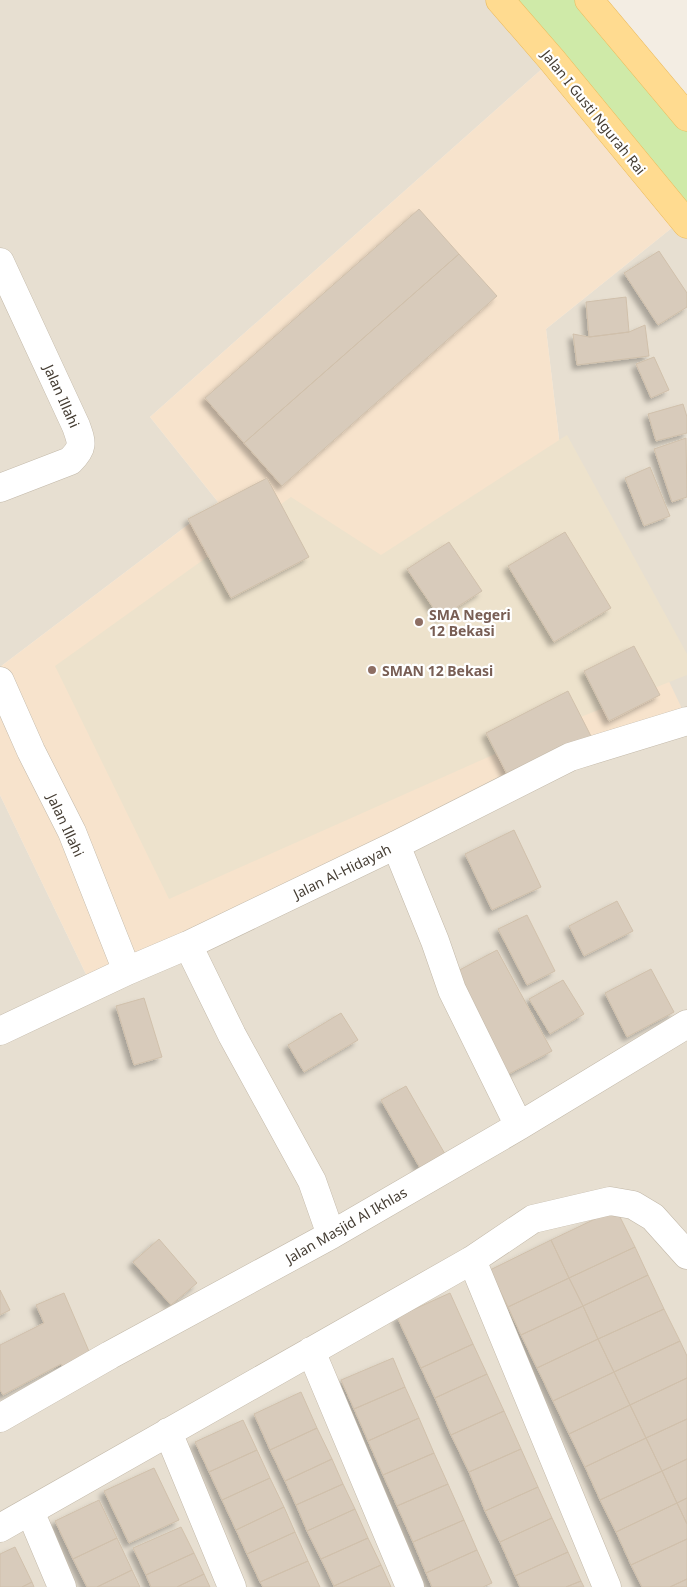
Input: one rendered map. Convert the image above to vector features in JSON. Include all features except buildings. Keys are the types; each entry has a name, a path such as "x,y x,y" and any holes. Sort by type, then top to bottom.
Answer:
{"main road":[{"name":"Jalan I Gusti Ngurah Rai","path":"500,0 687,224"},
{"path":"589,0 687,117"}],"street":[{"name":"Jalan Illahi","path":"0,262 82,442 79,452 70,461 0,488"},
{"name":"Jalan Illahi","path":"2,691 72,832 127,971"},
{"name":"Jalan Al-Hidayah","path":"0,1031 127,971 188,945 396,845 570,757 687,721"},
{"path":"396,845 435,941 452,990 519,1126"},
{"path":"188,945 232,1035 312,1181 331,1235"},
{"name":"Jalan Masjid Al Ikhlas","path":"0,1418 110,1355 331,1235 519,1126 687,1024"},
{"path":"0,1528 472,1260 533,1218 610,1201 633,1205 653,1217 687,1256"},
{"path":"472,1260 607,1587"},
{"path":"311,1351 410,1587"},
{"path":"168,1432 232,1587"},
{"path":"30,1511 62,1587"}],"shaded area":[{"path":"0,0 500,0 552,60 150,417 218,502 0,667"},
{"path":"552,60 683,219 546,329 561,455 686,717 95,993 0,795 0,667 218,502 150,417"},
{"path":"683,219 687,224 687,1587 0,1587 0,795 95,993 685,717 561,455 546,329"},
{"name":"SMAN 12 Bekasi","path":"567,435 687,654 687,675 558,726 169,899 55,666 291,497 381,555"}],"green space":[{"path":"500,0 589,0 687,121 687,224"}],"place":[{"name":"SMA Negeri 12 Bekasi","path":"419,622"},
{"name":"SMAN 12 Bekasi","path":"372,670"}]}
